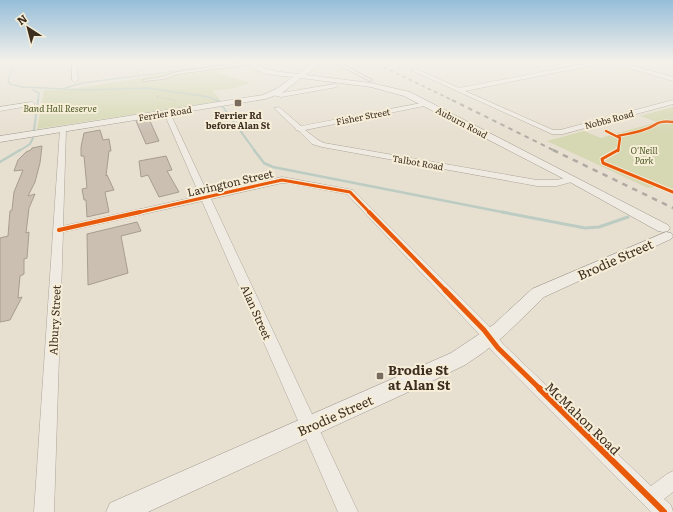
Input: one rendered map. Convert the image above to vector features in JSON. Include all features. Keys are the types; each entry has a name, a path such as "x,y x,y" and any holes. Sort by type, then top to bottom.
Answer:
{"street":[{"name":"Ferrier Road","path":"0,139 257,98 272,94 286,85"},
{"name":"Auburn Road","path":"375,85 402,92 427,104 572,179 669,233"},
{"name":"Nobbs Road","path":"448,85 552,132 560,132 673,102"},
{"path":"459,90 485,85"},
{"path":"272,94 281,95 335,86"},
{"path":"0,109 32,104"},
{"name":"Fisher Street","path":"298,129 427,104"},
{"name":"Talbot Road","path":"277,108 298,129 315,142 322,145 537,183 557,183 572,179"},
{"name":"Alan Street","path":"167,112 348,512"},
{"name":"Albury Street","path":"44,512 63,129"},
{"name":"Lavington Street","path":"59,230 288,180 350,192 490,338"},
{"name":"Brodie Street","path":"119,512 458,359 490,338 538,293 669,233"},
{"name":"McMahon Road","path":"490,338 498,348 664,512"},
{"path":"651,498 673,480"}],"green space":[{"name":"Band Hall Reserve","path":"98,85 245,85 213,91 221,101 37,129 44,90 66,90"},
{"name":"O'Neill Park","path":"673,107 673,193 657,187 648,188 547,141 584,131 601,138 657,122 640,116"}],"building":[{"path":"149,119 159,141 146,144 136,121"},
{"path":"100,130 103,140 109,139 111,151 109,151 106,176 107,175 114,190 105,192 109,212 87,217 86,200 84,200 82,189 87,188 84,156 81,156 81,147 84,133"},
{"path":"42,146 40,163 35,182 28,196 35,194 29,208 26,233 29,232 27,258 24,259 24,274 20,276 18,298 22,297 10,320 0,322 0,238 8,236 10,211 12,210 14,192 23,170 14,171 18,160 26,152 32,148"},
{"path":"166,156 172,170 167,171 179,192 159,197 148,175 141,177 139,161"},
{"path":"137,222 141,231 121,236 128,273 88,285 87,234"}],"waterway":[{"path":"14,85 22,87"},
{"path":"65,88 76,85"},
{"path":"21,87 88,90 147,88 209,97 218,101 216,100"},
{"path":"33,90 39,93 38,101"},
{"path":"34,130 38,100"},
{"path":"223,107 255,151"},
{"path":"19,151 30,144 33,138"},
{"path":"0,162 20,150"},
{"path":"254,150 264,163 273,167 507,213"},
{"path":"502,212 585,228 599,227 628,217"}],"railway":[{"path":"421,85 454,101"},
{"path":"452,100 555,151"},
{"path":"553,150 673,208"}],"cycle path":[{"path":"618,136 642,131 650,128 655,123 663,121 673,122"},
{"path":"606,131 620,138 619,149 602,159 603,163 673,192"},
{"path":"59,230 282,180 350,192 484,330 498,348 664,512"}],"place":[{"name":"Ferrier Rd before Alan St","path":"238,103"},
{"name":"Brodie St at Alan St","path":"380,376"}]}
